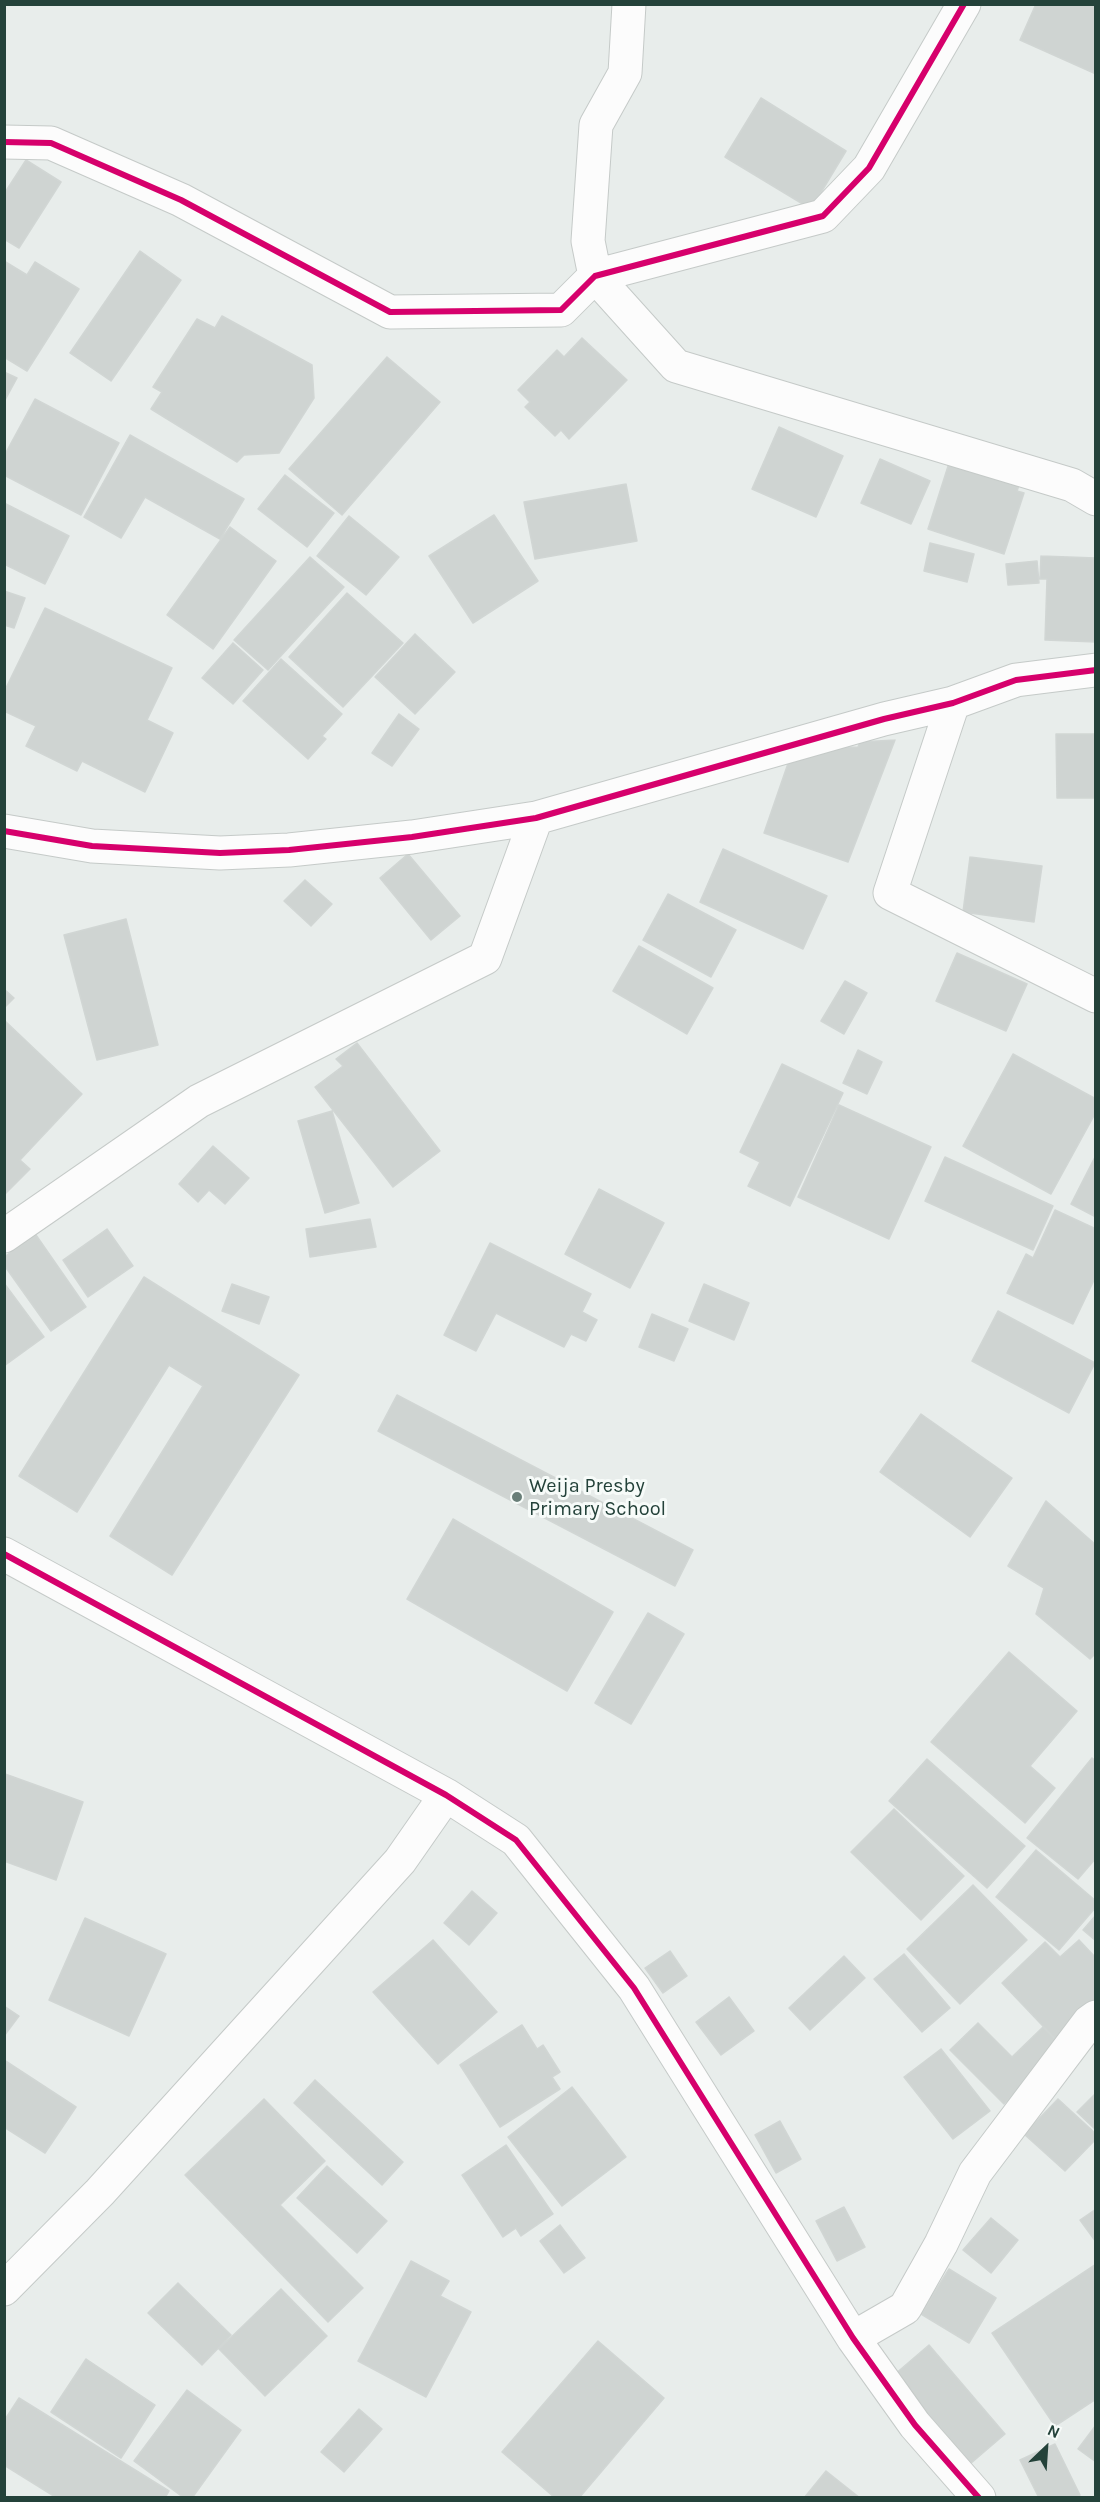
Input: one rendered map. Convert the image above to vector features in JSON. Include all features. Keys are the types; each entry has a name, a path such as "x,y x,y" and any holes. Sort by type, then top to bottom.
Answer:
{"street":[{"path":"628,4 625,73 596,125 588,241 595,276 676,366 1072,484 1095,499"},
{"path":"4,142 51,143 181,200 390,312 561,310 595,276 824,216 869,168 964,4"},
{"path":"4,831 92,846 220,853 412,837 536,818 884,719 953,702 1016,680 1095,670"},
{"path":"953,702 890,893 1095,996"},
{"path":"4,1236 199,1101 485,958 536,818"},
{"path":"4,1554 446,1795 516,1840 634,1988 853,2338 915,2425 979,2498"},
{"path":"4,2289 100,2192 400,1861 446,1795"},
{"path":"853,2338 905,2308 941,2244 975,2173 1095,2017"}],"building":[{"path":"1036,4 1096,4 1096,74 1020,40"},
{"path":"761,98 846,151 811,209 725,157"},
{"path":"26,160 61,182 19,248 4,239 4,194"},
{"path":"140,251 181,280 111,381 70,353"},
{"path":"4,261 27,275 35,262 79,289 27,371 4,357"},
{"path":"222,316 312,365 314,398 279,453 244,455 237,462 151,409 162,392 153,387 197,319 215,328"},
{"path":"582,338 627,380 569,439 561,430 555,436 525,407 530,402 518,390 557,350 564,357"},
{"path":"387,357 440,402 342,515 289,469"},
{"path":"4,372 17,378 4,402"},
{"path":"35,399 119,443 81,515 4,475 4,456"},
{"path":"779,427 843,456 816,517 752,489"},
{"path":"130,435 244,499 220,539 145,497 121,538 84,517"},
{"path":"880,459 930,481 911,524 861,503"},
{"path":"950,460 1023,474 1017,491 1024,493 1004,554 928,529"},
{"path":"285,475 334,513 307,547 258,509"},
{"path":"626,484 637,541 535,559 524,502"},
{"path":"4,503 69,536 45,584 4,564"},
{"path":"494,515 538,581 473,623 429,556"},
{"path":"349,516 399,557 366,595 317,556"},
{"path":"230,527 276,561 213,649 167,615"},
{"path":"930,543 974,554 967,582 924,571"},
{"path":"1041,556 1096,558 1096,642 1045,640 1047,579 1040,579"},
{"path":"310,557 344,587 268,670 234,640"},
{"path":"1037,561 1039,583 1008,585 1006,564"},
{"path":"4,591 25,598 14,628 4,625"},
{"path":"347,593 403,643 343,707 289,657"},
{"path":"45,608 172,668 147,720 173,733 145,792 82,761 77,771 26,746 36,726 4,711 4,692"},
{"path":"415,634 455,672 415,714 375,677"},
{"path":"233,643 263,670 233,704 202,678"},
{"path":"281,659 342,714 322,736 326,739 308,759 243,701"},
{"path":"399,714 419,729 392,766 372,753"},
{"path":"1056,734 1096,734 1096,798 1057,798"},
{"path":"895,740 848,862 764,833 793,749 858,747 860,742"},
{"path":"723,849 827,896 803,949 700,902"},
{"path":"408,854 460,916 431,940 380,878"},
{"path":"970,857 1042,866 1034,922 963,912"},
{"path":"305,880 332,904 311,926 284,901"},
{"path":"668,894 736,930 711,977 643,940"},
{"path":"126,919 158,1045 97,1060 64,935"},
{"path":"639,946 713,988 687,1034 613,991"},
{"path":"957,953 1027,984 1006,1031 936,1001"},
{"path":"845,981 867,993 844,1034 821,1021"},
{"path":"4,989 14,998 4,1008"},
{"path":"4,1020 82,1094 20,1160 30,1169 4,1195"},
{"path":"357,1043 440,1151 393,1187 315,1087 343,1066 336,1059"},
{"path":"858,1050 882,1062 867,1094 843,1083"},
{"path":"1013,1054 1096,1099 1096,1112 1051,1194 963,1146"},
{"path":"782,1064 843,1093 790,1206 748,1186 760,1162 740,1152"},
{"path":"839,1105 931,1147 889,1239 798,1197"},
{"path":"332,1111 359,1203 325,1213 298,1121"},
{"path":"213,1146 249,1178 225,1204 209,1190 198,1202 179,1184"},
{"path":"1096,1155 1096,1217 1071,1204"},
{"path":"945,1157 1053,1206 1033,1250 925,1201"},
{"path":"599,1189 664,1223 630,1288 565,1254"},
{"path":"1055,1210 1096,1229 1096,1276 1073,1324 1007,1293 1026,1254 1033,1258"},
{"path":"370,1219 376,1247 310,1257 306,1229"},
{"path":"107,1229 133,1266 88,1297 63,1260"},
{"path":"36,1235 86,1307 51,1331 4,1265 4,1257"},
{"path":"490,1243 591,1294 582,1312 597,1320 586,1341 571,1334 564,1347 496,1313 476,1351 444,1335"},
{"path":"144,1277 299,1375 172,1575 110,1536 203,1386 169,1365 77,1512 19,1476"},
{"path":"4,1283 44,1337 4,1366"},
{"path":"232,1284 269,1297 259,1324 222,1311"},
{"path":"704,1284 749,1303 734,1340 689,1321"},
{"path":"998,1311 1095,1363 1069,1413 972,1361"},
{"path":"652,1314 688,1329 674,1361 639,1347"},
{"path":"397,1395 693,1550 675,1586 378,1431"},
{"path":"921,1414 1012,1478 970,1537 880,1472"},
{"path":"1046,1501 1096,1545 1096,1653 1090,1659 1036,1614 1044,1588 1008,1566"},
{"path":"453,1519 613,1612 567,1691 407,1599"},
{"path":"648,1613 684,1634 631,1724 595,1703"},
{"path":"1009,1652 1077,1711 1030,1766 1055,1788 1025,1823 931,1742"},
{"path":"1092,1758 1096,1761 1096,1858 1078,1879 1027,1838"},
{"path":"927,1759 1025,1846 987,1888 889,1801"},
{"path":"5,1774 83,1802 56,1880 4,1861"},
{"path":"894,1809 964,1876 921,1920 851,1852"},
{"path":"1036,1850 1096,1901 1096,1907 1059,1950 996,1897"},
{"path":"973,1885 1027,1940 960,2004 907,1949"},
{"path":"472,1891 497,1913 469,1945 444,1923"},
{"path":"1096,1915 1096,1941 1083,1930"},
{"path":"85,1918 166,1954 129,2036 49,2000"},
{"path":"433,1940 497,2012 438,2064 373,1992"},
{"path":"1079,1940 1096,1958 1096,2009 1059,2043 1002,1983 1045,1942 1060,1957"},
{"path":"670,1951 687,1976 663,1993 645,1968"},
{"path":"904,1954 950,2008 922,2032 874,1979"},
{"path":"844,1956 865,1978 810,2030 789,2008"},
{"path":"729,1997 754,2031 721,2055 696,2022"},
{"path":"4,2006 19,2016 4,2036"},
{"path":"978,2023 1012,2057 1043,2027 1062,2046 1004,2104 950,2050"},
{"path":"522,2025 537,2049 543,2045 560,2072 552,2077 560,2089 500,2127 460,2065"},
{"path":"941,2049 990,2111 953,2139 904,2077"},
{"path":"4,2060 76,2107 45,2153 4,2127"},
{"path":"315,2080 403,2162 382,2185 294,2103"},
{"path":"572,2087 626,2157 562,2206 508,2137"},
{"path":"1096,2093 1096,2130 1077,2112"},
{"path":"264,2099 325,2161 280,2205 363,2288 328,2322 185,2175"},
{"path":"1058,2099 1096,2134 1096,2139 1065,2171 1024,2134"},
{"path":"780,2121 801,2159 776,2173 755,2135"},
{"path":"506,2145 553,2214 521,2236 516,2228 503,2237 462,2175"},
{"path":"327,2166 387,2221 357,2253 297,2198"},
{"path":"844,2207 865,2247 837,2261 816,2221"},
{"path":"1096,2209 1096,2242 1080,2220"},
{"path":"991,2218 1018,2240 991,2273 963,2250"},
{"path":"560,2225 585,2258 564,2273 540,2241"},
{"path":"411,2261 449,2281 440,2296 471,2312 426,2397 358,2361"},
{"path":"1096,2264 1096,2399 1055,2426 992,2333"},
{"path":"949,2269 996,2298 969,2343 921,2314"},
{"path":"178,2283 231,2335 202,2365 148,2313"},
{"path":"281,2289 327,2336 265,2396 219,2349"},
{"path":"598,2341 664,2398 579,2498 555,2498 502,2452"},
{"path":"929,2345 1005,2434 970,2464 894,2375"},
{"path":"86,2359 155,2405 121,2458 51,2412"},
{"path":"187,2390 241,2430 192,2498 184,2498 134,2461"},
{"path":"19,2398 169,2491 165,2498 57,2498 4,2465 4,2421"},
{"path":"359,2409 382,2429 344,2472 321,2452"},
{"path":"1096,2425 1096,2462 1078,2449"},
{"path":"1055,2444 1080,2495 1075,2498 1039,2498 1020,2460"},
{"path":"826,2471 860,2498 804,2498"}],"cycle path":[{"path":"4,142 51,143 181,200 390,312 561,310 595,276 823,216 869,168 964,4"},
{"path":"4,831 92,846 220,853 289,850 412,837 536,818 884,719 953,703 1016,680 1096,670"},
{"path":"4,1554 446,1795 516,1840 634,1988 853,2338 915,2425 979,2498"}],"place":[{"name":"Weija Presby Primary School","path":"517,1497"}]}
